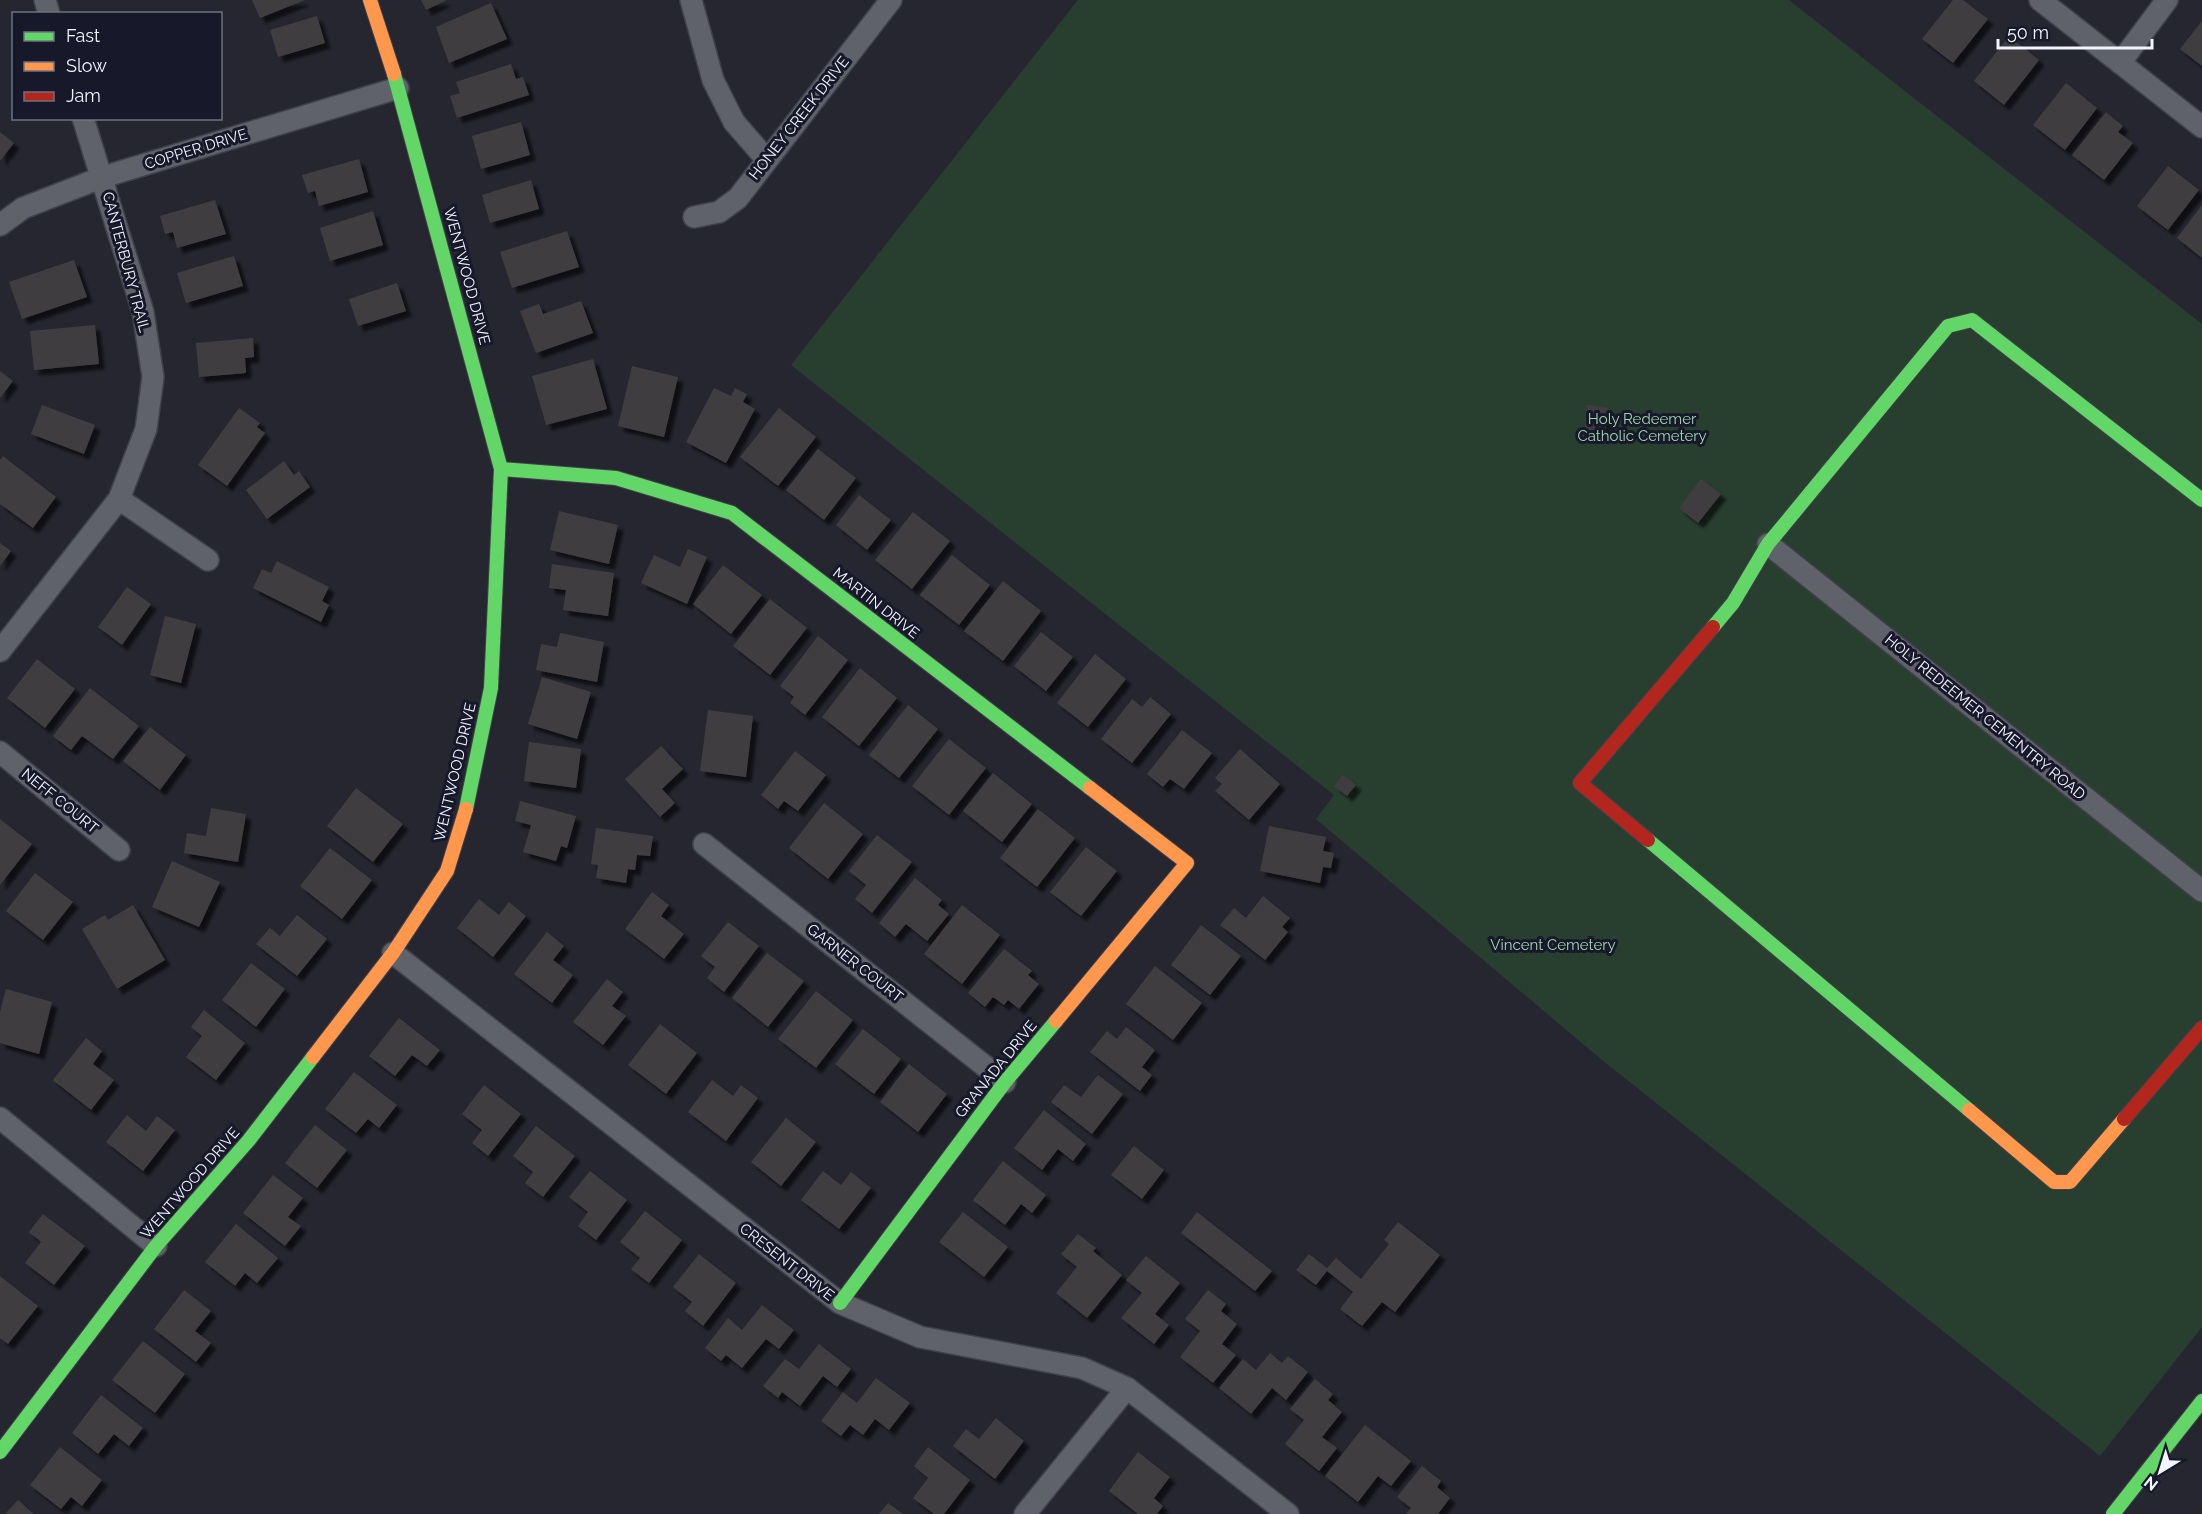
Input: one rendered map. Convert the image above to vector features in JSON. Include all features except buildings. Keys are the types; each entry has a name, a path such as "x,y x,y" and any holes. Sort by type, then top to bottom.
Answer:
{"street":[{"name":"WENTWOOD DRIVE","path":"0,1452 156,1246 249,1140 393,953 447,871 463,825 491,688 501,469 398,88 370,0"},
{"path":"691,0 713,80 734,122 767,160"},
{"name":"HONEY CREEK DRIVE","path":"694,217 719,212 738,198 891,0"},
{"path":"2040,0 2202,127"},
{"path":"2120,63 2167,0"},
{"name":"COPPER DRIVE","path":"0,225 23,208 103,177 398,88"},
{"name":"CANTERBURY TRAIL","path":"0,651 118,499 146,429 153,377 143,312 84,120"},
{"path":"2202,500 1972,320 1948,326 1768,544 1733,603 1580,783 2054,1182 2070,1182 2202,1028"},
{"name":"MARTIN DRIVE","path":"501,469 616,478 732,513 1187,863"},
{"path":"118,499 208,560"},
{"name":"HOLY REDEEMER CEMENTRY ROAD","path":"1768,544 2202,891"},
{"name":"NEFF COURT","path":"0,752 119,850"},
{"name":"GARNER COURT","path":"704,844 1005,1082"},
{"name":"GRANADA DRIVE","path":"840,1303 1005,1082 1187,863"},
{"name":"CRESENT DRIVE","path":"393,953 840,1303 920,1336 1082,1368 1126,1388 1288,1514"},
{"path":"0,1118 156,1246"},
{"path":"1025,1514 1126,1388"},
{"path":"2113,1514 2202,1401"}],"green space":[{"name":"Holy Redeemer Catholic Cemetery","path":"1078,0 1789,0 2202,324 2202,1327 2100,1456 1602,1060 1316,819 1334,795 791,365"}],"traffic: fast":[{"path":"394,74 501,469 491,688 466,809"},
{"path":"1713,627 1733,603 1768,544 1948,326 1972,320 2202,500"},
{"path":"501,469 616,478 732,513 1090,788"},
{"path":"1648,840 1969,1110"},
{"path":"840,1303 1005,1082 1056,1021"},
{"path":"0,1452 156,1246 249,1140 313,1057"},
{"path":"2113,1514 2202,1401"}],"traffic: slow":[{"path":"370,0 394,74"},
{"path":"1056,1021 1187,863 1090,788"},
{"path":"313,1057 393,953 447,871 466,809"},
{"path":"1969,1110 2054,1182 2070,1182 2124,1119"}],"traffic: jam":[{"path":"1648,840 1580,783 1713,627"},
{"path":"2124,1119 2202,1028"}],"park label":[{"name":"Vincent Cemetery","path":"1553,945"}]}
